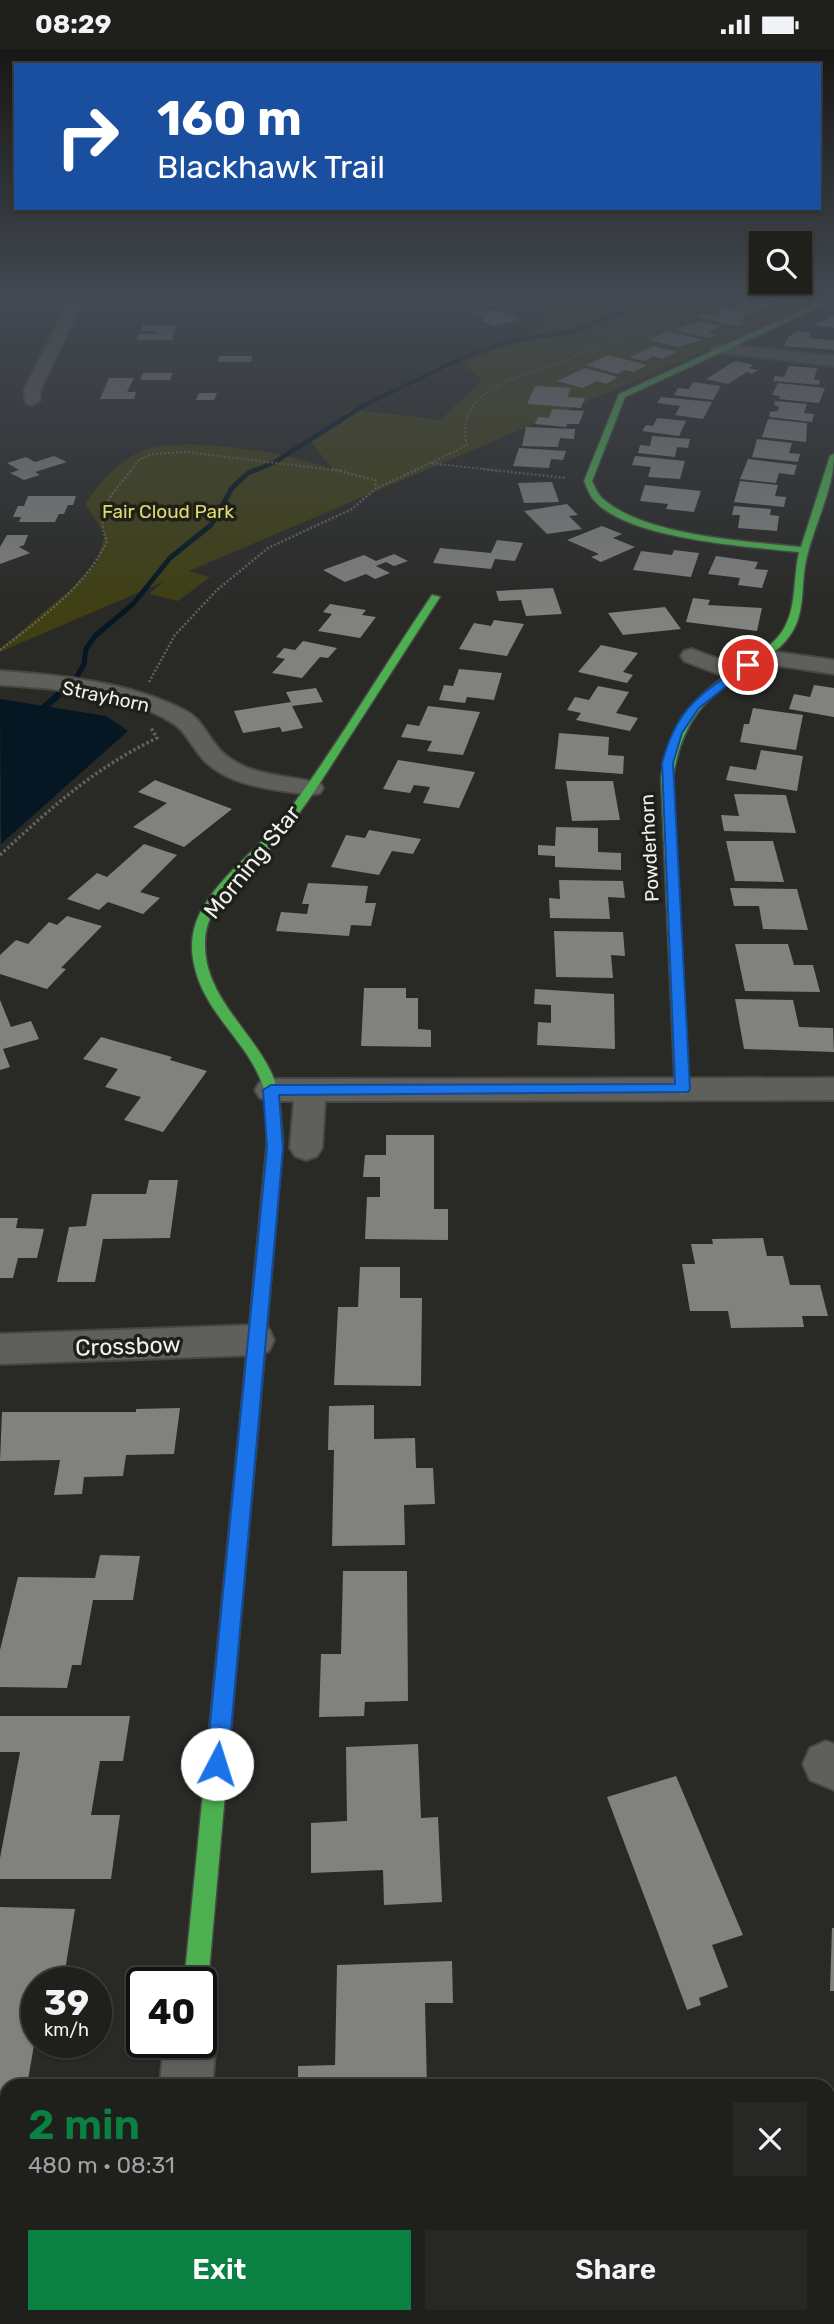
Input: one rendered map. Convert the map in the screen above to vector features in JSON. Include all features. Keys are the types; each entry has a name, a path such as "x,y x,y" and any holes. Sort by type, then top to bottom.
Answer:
{"street":[{"path":"619,403 587,481 592,493 611,507 667,531 806,550"},
{"name":"Powderhorn","path":"682,1089 668,763 671,746 684,718 706,694 778,644 794,620 800,597 800,568 834,456"},
{"name":"Morning Star","path":"197,1967 275,1148 271,1090 256,1061 211,994 201,967 198,944 202,923 215,899 272,839 311,788 435,597"},
{"path":"692,656 734,673"},
{"path":"762,657 834,667"},
{"name":"Strayhorn","path":"0,678 140,709 162,708 195,728 215,758 236,772 258,779 311,788"},
{"path":"271,1090 834,1089"},
{"path":"306,1148 310,1090"},
{"name":"Crossbow","path":"0,1349 256,1340"},
{"path":"187,2079 189,2058"}],"path":[{"path":"0,855 62,799 107,765 157,738 140,709 174,635 217,590 268,548 352,509 375,489 463,449 467,445 462,431 467,414 477,403"},
{"path":"0,650 55,604 97,561 107,541 101,527 103,509 144,456 160,452 185,452 344,471 371,477 375,480 375,489"},
{"path":"430,463 587,481"}],"green space":[{"name":"Fair Cloud Park","path":"458,403 583,403 189,571 210,577 178,601 149,594 163,582 0,652 0,649 71,589 97,562 105,534 85,504 120,464 138,453 167,445 215,445 268,452 333,470 309,439 322,433 350,409 440,420"}],"water":[{"path":"0,699 106,716 128,731 1,844"}],"building":[{"path":"527,403 583,403 581,408"},
{"path":"658,403 711,403 703,419 675,415 680,406"},
{"path":"807,404 804,413 814,414 812,422 769,417 770,412 778,411 779,407 774,405"},
{"path":"552,409 584,411 579,424 567,424 566,427 535,424 538,417 549,418"},
{"path":"657,418 686,421 679,436 642,431 646,425 653,426"},
{"path":"768,419 807,423 806,442 762,437"},
{"path":"526,427 575,429 574,439 560,438 558,447 522,446"},
{"path":"652,436 690,439 688,448 677,447 675,457 638,453 640,445 650,446"},
{"path":"757,439 792,443 789,453 800,454 798,462 752,457"},
{"path":"519,448 566,451 563,460 551,459 549,468 513,466"},
{"path":"54,456 67,462 35,472 40,475 24,480 10,473 19,470 7,463 26,457 35,462"},
{"path":"635,456 685,461 680,479 648,477 651,467 632,465"},
{"path":"748,459 797,465 794,475 779,473 776,483 740,479"},
{"path":"740,481 778,485 775,496 786,497 784,507 734,502"},
{"path":"552,482 559,502 524,503 518,483"},
{"path":"645,485 701,491 694,512 666,509 668,504 640,501"},
{"path":"28,496 76,496 73,505 68,505 64,514 59,514 55,522 19,522 21,517 13,517 18,506 24,506"},
{"path":"567,504 578,515 569,516 582,529 547,534 524,511"},
{"path":"734,506 771,509 770,515 779,516 777,531 738,528 740,515 732,515"},
{"path":"602,526 622,534 613,538 635,547 601,562 591,557 599,554 567,540"},
{"path":"7,535 28,535 24,545 19,547 30,553 0,564 0,547"},
{"path":"497,540 523,543 515,561 495,559 491,569 433,563 440,548 491,553"},
{"path":"674,550 699,553 691,577 633,570 641,551 672,555"},
{"path":"394,554 408,561 394,566 386,562 376,566 390,573 375,579 366,574 345,582 323,570 364,555 376,561"},
{"path":"716,556 758,562 755,569 768,570 762,588 738,585 740,578 708,574"},
{"path":"553,588 562,614 526,616 521,600 499,601 496,591"},
{"path":"693,598 710,600 708,605 762,608 757,631 686,622"},
{"path":"330,604 366,610 362,615 376,617 360,638 318,631 332,614 323,612"},
{"path":"665,607 681,629 623,635 608,613"},
{"path":"494,620 524,624 507,656 459,649 474,623 491,626"},
{"path":"303,641 337,648 328,658 320,657 302,678 272,673 285,659 276,657 284,648 295,650"},
{"path":"601,645 638,653 623,672 633,675 627,683 578,672"},
{"path":"459,669 502,673 494,700 467,697 465,703 439,700 444,685 453,686"},
{"path":"814,685 834,688 834,717 789,709 794,694 810,697"},
{"path":"598,686 629,692 616,713 638,718 630,731 576,720 581,713 567,710 575,697 589,700"},
{"path":"316,688 323,702 292,706 303,728 282,732 280,727 243,733 234,711 291,702 286,692"},
{"path":"428,706 480,712 463,755 427,751 432,741 401,737 407,724 419,726"},
{"path":"753,708 803,715 796,750 740,742 744,724 749,724"},
{"path":"559,733 609,737 608,755 624,756 623,774 555,769"},
{"path":"761,750 803,756 797,791 726,780 730,766 756,770"},
{"path":"398,760 475,772 459,808 423,803 430,787 414,785 410,793 383,789"},
{"path":"155,780 232,809 184,847 133,827 167,803 138,792"},
{"path":"566,781 613,781 620,820 572,821"},
{"path":"734,794 786,795 796,833 724,831 721,815 739,816"},
{"path":"556,827 598,828 598,852 621,853 621,870 555,867 555,856 538,855 538,845 555,846"},
{"path":"369,830 421,839 413,854 392,851 379,875 331,867 346,835 365,838"},
{"path":"726,841 773,841 784,882 735,881"},
{"path":"144,844 177,855 140,892 160,898 143,914 108,902 99,910 67,899 97,873 107,877"},
{"path":"559,880 623,881 625,898 608,897 610,919 550,918 549,898 560,899"},
{"path":"308,883 368,886 365,903 376,903 371,926 351,925 349,936 276,931 281,912 307,914 309,904 302,904"},
{"path":"730,888 797,889 808,930 763,929 759,906 734,906"},
{"path":"67,916 102,926 61,968 66,969 47,989 0,974 0,955 16,940 28,944 49,922 57,925"},
{"path":"554,931 623,932 625,956 611,955 613,978 556,977"},
{"path":"735,944 788,944 794,965 813,965 820,992 745,991"},
{"path":"364,988 406,988 406,998 418,998 418,1029 431,1030 431,1047 361,1046"},
{"path":"535,989 614,994 615,1049 537,1045 538,1022 551,1023 551,1005 534,1004"},
{"path":"735,999 793,1000 799,1027 833,1028 834,1052 744,1049"},
{"path":"0,1000 11,1027 31,1021 39,1039 3,1049 10,1067 0,1070"},
{"path":"101,1037 172,1057 170,1060 207,1071 163,1132 124,1120 141,1097 105,1087 118,1069 83,1059"},
{"path":"386,1135 434,1135 434,1209 448,1209 448,1240 365,1239 367,1197 380,1197 380,1177 363,1177 365,1155 386,1155"},
{"path":"149,1180 178,1180 170,1238 103,1239 95,1282 57,1282 69,1227 86,1226 92,1194 146,1194"},
{"path":"0,1218 18,1218 16,1228 44,1229 37,1258 18,1258 13,1278 0,1278"},
{"path":"763,1238 767,1256 783,1256 790,1285 820,1285 828,1316 802,1316 804,1327 731,1328 728,1311 690,1311 682,1264 695,1264 691,1244 713,1244 712,1239"},
{"path":"360,1267 400,1267 400,1298 422,1298 421,1386 334,1385 338,1307 358,1307"},
{"path":"374,1405 374,1439 415,1438 416,1468 433,1468 435,1504 404,1505 405,1545 332,1546 334,1450 328,1450 329,1406"},
{"path":"180,1408 174,1454 126,1455 123,1476 84,1477 82,1494 54,1495 60,1460 0,1461 2,1412 136,1412 136,1409"},
{"path":"100,1555 140,1556 133,1600 93,1600 81,1665 72,1665 67,1688 0,1687 0,1650 18,1577 95,1578"},
{"path":"343,1571 407,1571 408,1701 365,1702 364,1716 319,1717 321,1654 341,1654"},
{"path":"0,1716 130,1716 123,1761 100,1761 91,1815 120,1815 111,1879 0,1879 0,1858 20,1752 0,1752"},
{"path":"418,1744 421,1818 438,1817 442,1902 384,1905 383,1870 311,1873 311,1823 347,1821 346,1747"},
{"path":"676,1776 743,1935 712,1945 728,1987 699,1998 701,2005 687,2010 607,1797"},
{"path":"0,1907 75,1909 66,1967 21,1967 21,2058 32,2058 28,2079 0,2079"},
{"path":"832,1928 834,1991 830,1991"},
{"path":"452,1961 453,2003 425,2003 427,2079 298,2079 298,2066 335,2065 337,1965"}],"waterway":[{"path":"254,471 275,462 369,403"},
{"path":"75,680 84,664 86,649 95,636 133,604 170,558 211,525 232,488 248,473 258,469"},
{"path":"37,714 58,695"}],"traffic: fast":[{"path":"619,403 588,481 598,500 616,513 667,530 697,537 806,550"},
{"path":"682,1089 667,777 670,758 682,726 701,700 727,678 773,647 788,631 797,607 804,550 834,456"},
{"path":"275,1142 271,1089 253,1053 207,985 200,966 200,930 205,915 223,888 269,843 299,806 435,597"},
{"path":"198,1967 256,1350"}],"traffic: jam":[{"path":"256,1350 275,1142"}],"route":[{"path":"217,1764 275,1148 271,1090 682,1089 668,763 671,746 684,718 706,694 748,665"}]}
